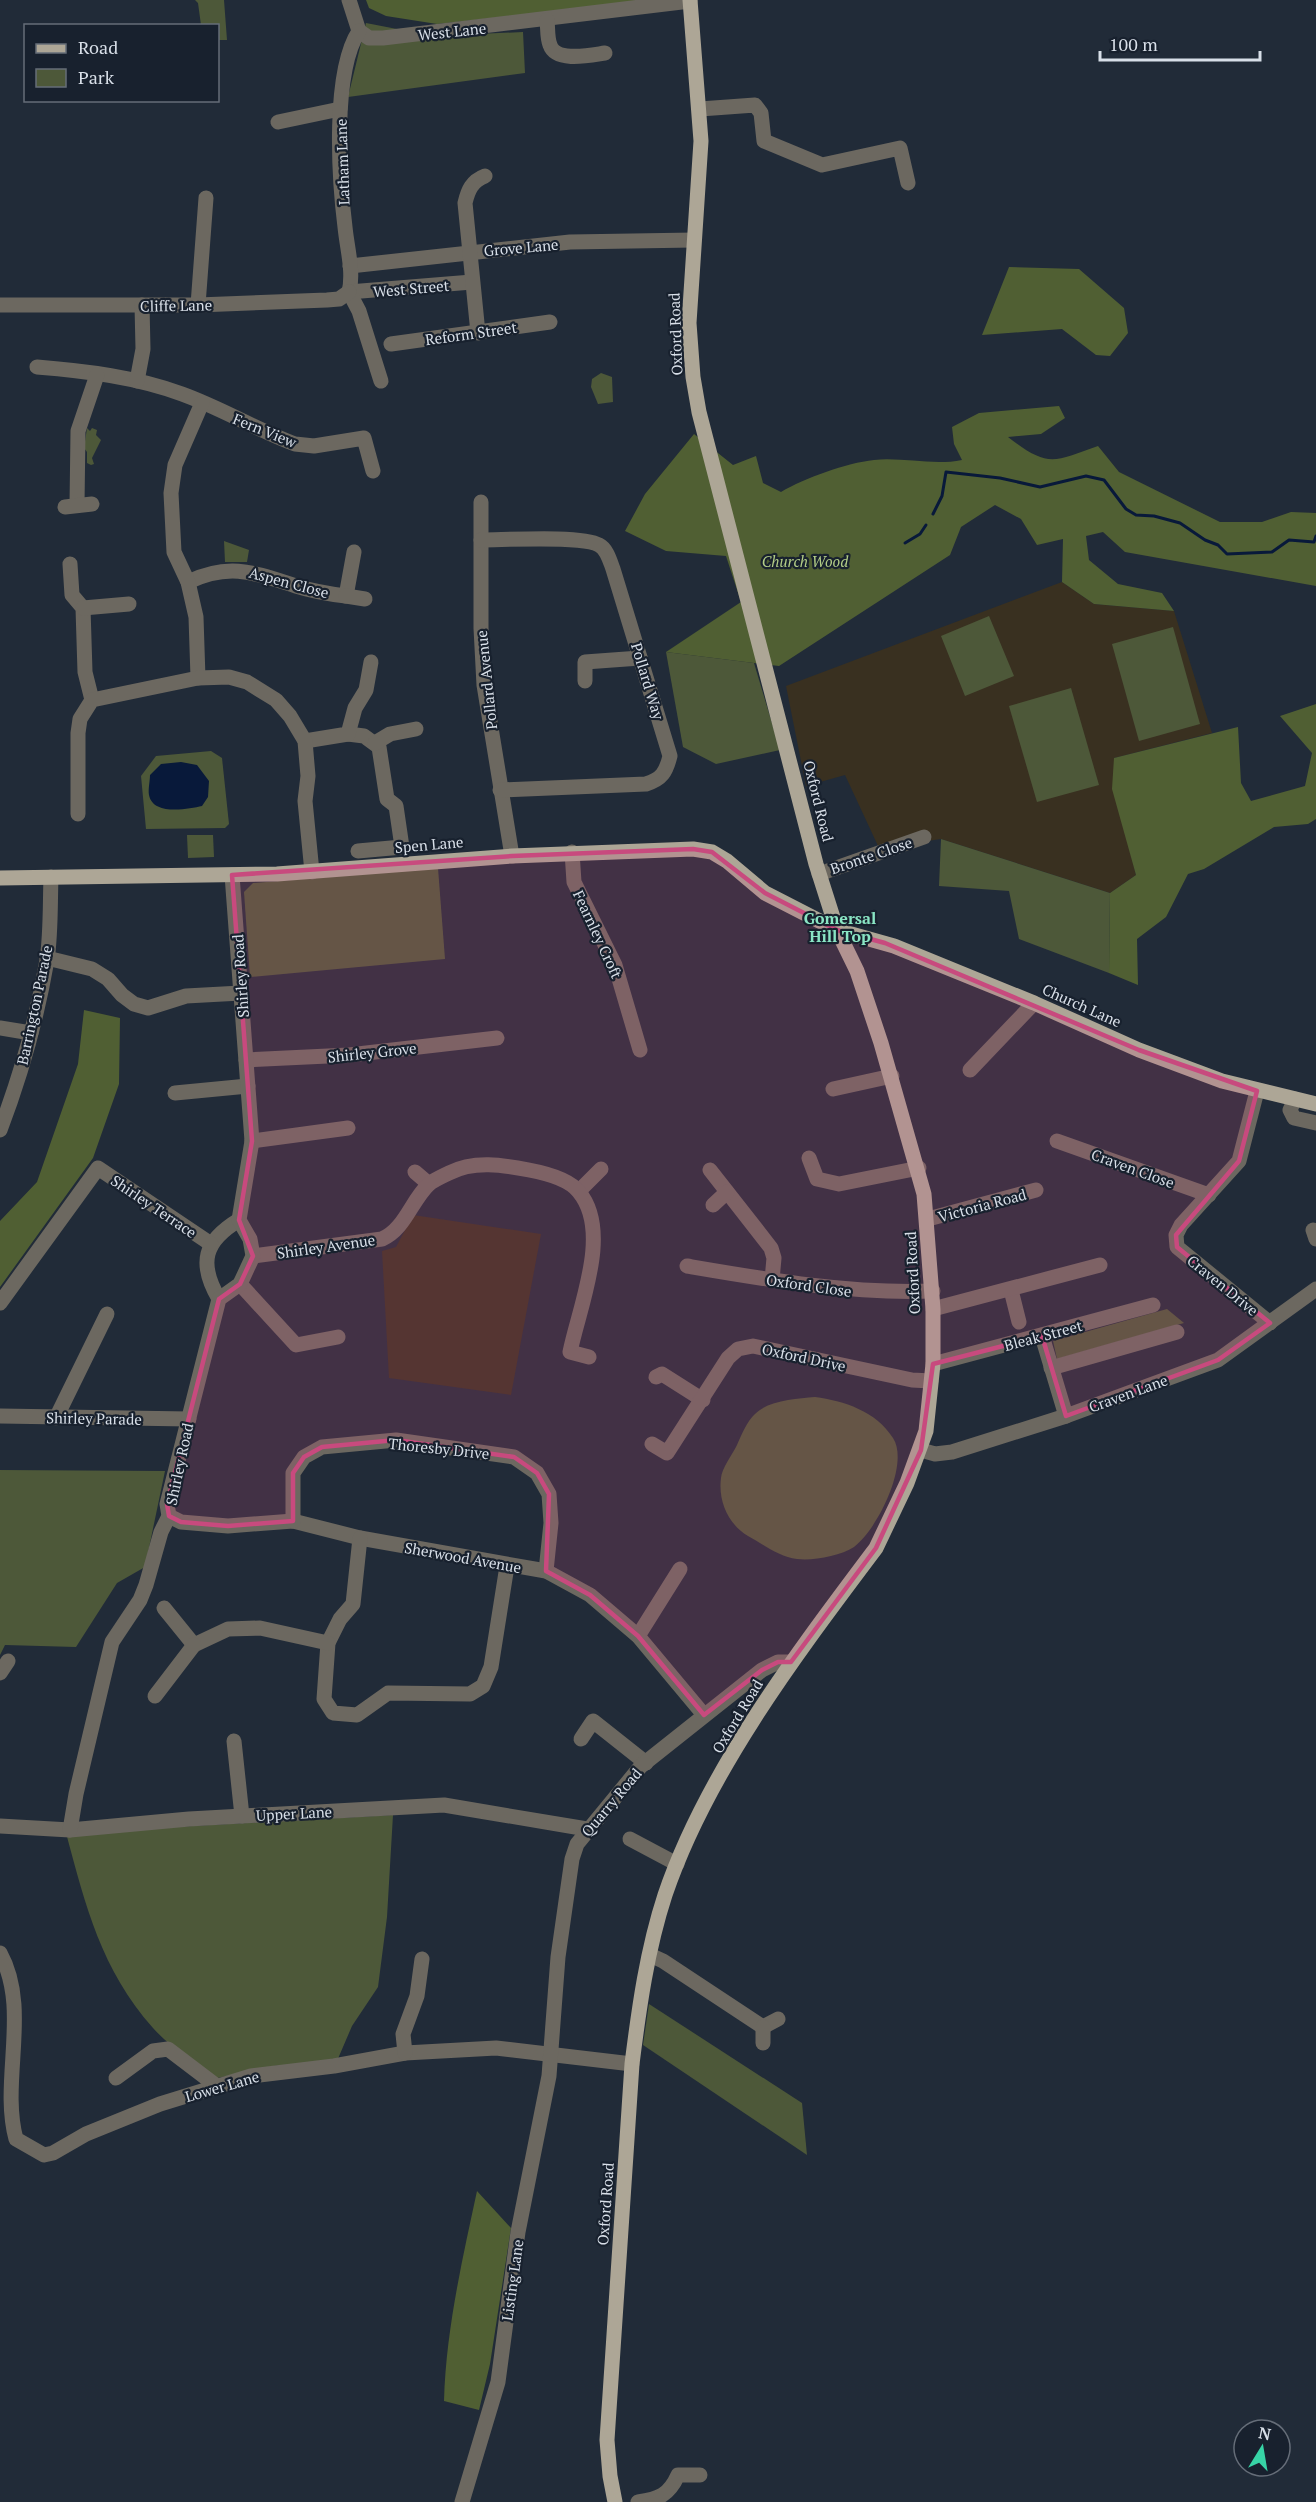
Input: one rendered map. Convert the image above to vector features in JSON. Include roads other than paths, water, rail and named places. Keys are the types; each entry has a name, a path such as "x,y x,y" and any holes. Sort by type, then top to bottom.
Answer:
{"main road":[{"name":"Oxford Road","path":"615,2502 610,2476 608,2440 632,2064 639,2004 665,1898 677,1864 715,1787 791,1662 876,1548 921,1450 926,1431 933,1364 933,1291 928,1219 919,1168 892,1076 856,971 837,930 819,874 699,412 693,377 689,323 699,194 700,109 690,0"},
{"name":"Spen Lane","path":"0,878 232,876 312,872 512,855 693,849 712,852 727,861 765,893 837,930"},
{"name":"Church Lane","path":"837,930 894,946 1034,1003 1139,1050 1257,1090 1316,1104"}],"street":[{"path":"349,0 359,31"},
{"name":"West Lane","path":"359,31 369,38 383,38 547,20 690,0"},
{"path":"547,20 550,47 557,53 585,56 605,53"},
{"name":"Latham Lane","path":"349,292 350,266 339,151 340,109 352,41 359,31"},
{"path":"700,109 755,105 761,113 764,141 822,165 900,148 908,183"},
{"path":"278,122 340,109"},
{"path":"478,333 465,203 468,190 477,179 485,176"},
{"path":"198,305 206,198"},
{"name":"Grove Lane","path":"350,266 470,252 613,240 694,240"},
{"name":"West Street","path":"349,292 472,282"},
{"path":"349,292 359,311 381,381"},
{"name":"Cliffe Lane","path":"0,305 198,305 327,300 339,298 349,292"},
{"path":"137,381 143,350 142,305"},
{"name":"Reform Street","path":"391,344 550,322"},
{"name":"Fern View","path":"38,367 137,381 185,394 295,444 314,446 371,435 373,471"},
{"path":"78,505 78,431 97,375"},
{"path":"198,678 196,617 188,582 174,552 171,480 181,448 202,403"},
{"name":"Pollard Avenue","path":"481,502 480,628 484,685 512,855"},
{"name":"Pollard Way","path":"481,540 577,541 597,543 604,548 613,569 670,756 666,772 657,780 646,784 500,790"},
{"name":"Aspen Close","path":"188,582 213,573 241,570 261,573 298,587 346,596 354,552"},
{"path":"70,564 72,596 83,608 85,672 92,700"},
{"path":"346,596 365,599"},
{"path":"83,608 129,604"},
{"path":"585,681 585,662 640,658"},
{"path":"348,734 355,708 366,690 371,662"},
{"path":"78,814 78,733 80,719 92,700 198,678 229,677 255,686 276,700 290,716 305,741 308,776 305,801 312,872"},
{"path":"375,743 390,734 416,729"},
{"path":"305,741 348,734 364,736 379,747 387,799 396,806 402,847 358,851"},
{"name":"Bronte Close","path":"819,874 924,837"},
{"name":"Fearnley Croft","path":"572,852 574,882 615,965 640,1050"},
{"name":"Shirley Road","path":"232,876 252,1141 239,1220"},
{"name":"Barrington Parade","path":"0,1130 16,1088 31,1033 47,958 51,877"},
{"path":"47,958 92,969 134,1004 148,1008 186,996 241,993"},
{"path":"970,1070 1034,1003"},
{"path":"0,1028 31,1033"},
{"name":"Shirley Grove","path":"246,1060 349,1055 497,1038"},
{"path":"833,1089 892,1076"},
{"path":"175,1093 248,1086"},
{"name":"Craven Drive","path":"1257,1090 1239,1161 1181,1225 1176,1235 1177,1247 1270,1323"},
{"path":"1293,1118 1290,1110 1295,1099"},
{"path":"1276,1115 1316,1123"},
{"path":"252,1141 348,1128"},
{"name":"Craven Close","path":"1057,1141 1209,1195"},
{"path":"808,1158 817,1179 839,1184 919,1168"},
{"name":"Shirley Avenue","path":"253,1256 382,1239 392,1234 429,1184 452,1171 486,1163 544,1173 579,1191"},
{"name":"Shirley Terrace","path":"0,1303 98,1168 211,1244"},
{"path":"590,1357 570,1352 593,1257 590,1213 579,1191 601,1169"},
{"path":"710,1170 771,1248 774,1258 772,1280"},
{"path":"415,1172 429,1184"},
{"name":"Victoria Road","path":"928,1219 1036,1190"},
{"path":"713,1205 727,1192"},
{"path":"239,1220 250,1239 253,1256 240,1284 219,1299 207,1280 206,1261 211,1244 224,1229 239,1220"},
{"name":"Oxford Close","path":"687,1266 857,1292 933,1291"},
{"path":"933,1310 1094,1271"},
{"path":"240,1284 296,1345 338,1337"},
{"name":"Craven Lane","path":"921,1450 935,1454 952,1452 1066,1416 1218,1360 1316,1289"},
{"path":"1011,1290 1019,1322"},
{"name":"Shirley Road","path":"70,1830 76,1794 112,1642 140,1600 160,1532 169,1516 167,1504 219,1299"},
{"name":"Bleak Street","path":"933,1364 1153,1305"},
{"path":"56,1418 106,1314"},
{"path":"1051,1368 1177,1332"},
{"path":"1042,1336 1066,1416"},
{"name":"Oxford Drive","path":"652,1444 667,1453 728,1358 738,1349 753,1346 912,1380 931,1381"},
{"path":"660,1373 703,1400"},
{"name":"Shirley Parade","path":"0,1416 189,1419"},
{"name":"Thoresby Drive","path":"293,1521 293,1473 304,1457 322,1447 396,1440 514,1457 537,1473 549,1494 550,1523 546,1571"},
{"name":"Sherwood Avenue","path":"169,1516 181,1522 228,1526 293,1521 360,1538 507,1566 546,1571 590,1595 638,1636 704,1715"},
{"path":"360,1538 352,1604 340,1618 328,1643 324,1699 333,1713 357,1715 388,1693 470,1694 483,1686 491,1666 507,1566"},
{"path":"638,1636 680,1569"},
{"path":"164,1608 194,1645"},
{"path":"155,1696 194,1645 228,1629 260,1628 328,1643"},
{"name":"Quarry Road","path":"551,2056 558,1957 572,1859 577,1844 587,1829 646,1763 762,1670 778,1662 791,1662"},
{"path":"581,1738 593,1721 646,1763"},
{"path":"234,1741 242,1816"},
{"name":"Upper Lane","path":"0,1826 70,1830 242,1816 444,1805 587,1829"},
{"path":"630,1839 677,1864"},
{"name":"Lower Lane","path":"0,1953 8,1967 12,1990 8,2089 11,2127 16,2139 44,2155 53,2153 86,2134 160,2104 251,2076 334,2066 405,2053 496,2048 632,2064"},
{"path":"650,1955 663,1960 763,2027"},
{"path":"405,2053 403,2034 417,1996 422,1959"},
{"path":"763,2027 778,2019"},
{"path":"763,2027 763,2043"},
{"path":"116,2078 153,2051 168,2049 218,2087"},
{"name":"Listing Lane","path":"462,2502 498,2382 518,2232 551,2056"},
{"path":"638,2502 657,2499 668,2493 678,2472 700,2475"}],"water":[{"path":"181,762 197,765 209,781 208,797 202,806 172,810 157,806 149,795 150,775 161,764"}],"waterway":[{"path":"933,514 942,496 946,472 1000,478 1040,487 1086,476 1104,480 1126,509 1136,515 1154,516 1180,523 1205,540 1218,545 1227,554 1272,552 1289,540 1314,542 1316,536"},
{"path":"905,543 920,534 926,525"}],"district":[{"name":"Gomersal Hill Top","path":"840,927"}],"park label":[{"name":"Church Wood","path":"805,561"}]}
